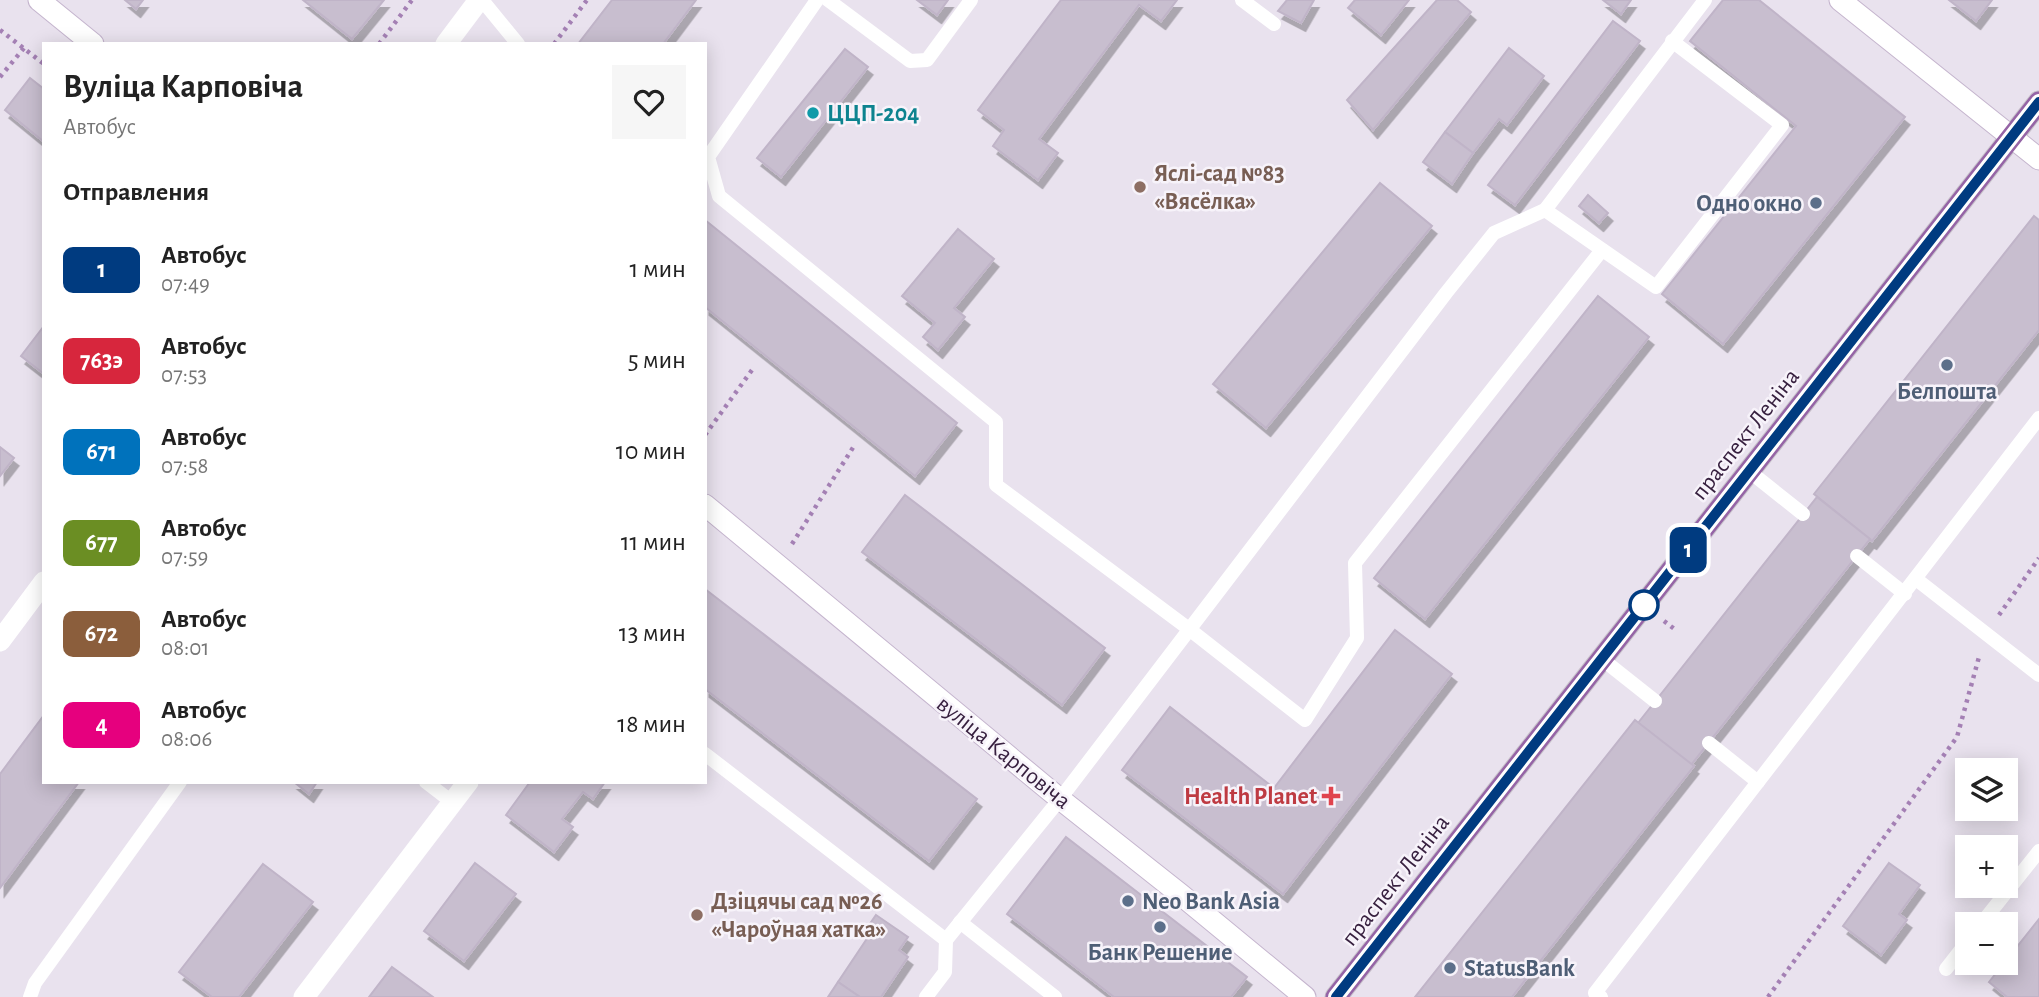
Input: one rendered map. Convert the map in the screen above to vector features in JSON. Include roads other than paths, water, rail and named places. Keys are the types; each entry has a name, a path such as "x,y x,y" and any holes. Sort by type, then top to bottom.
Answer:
{"main road":[{"name":"праспект Леніна","path":"1336,997 2039,102"}],"street":[{"path":"39,0 91,42"},
{"path":"448,42 481,0"},
{"path":"1840,0 2039,159"},
{"name":"вуліца Карповіча","path":"707,507 1060,799 1305,997"},
{"path":"0,641 42,585"},
{"path":"304,997 466,784"}],"lane":[{"path":"481,0 516,42"},
{"path":"817,0 707,157 719,196 996,422 996,485 1189,629 1304,720 1357,638 1355,563 1602,250"},
{"path":"828,0 910,61 928,60 971,0"},
{"path":"1242,0 1274,24"},
{"path":"926,997 945,972 946,940 1060,799 1438,303 1494,233 1545,210 1705,0"},
{"path":"1545,210 1656,287 1782,125 1672,41"},
{"path":"1601,997 1595,993 2039,418"},
{"path":"1749,471 1803,514"},
{"path":"1857,556 1905,594"},
{"path":"1916,579 2039,675"},
{"path":"1602,659 1655,701"},
{"path":"1709,743 1758,782"},
{"path":"707,756 946,940"},
{"path":"30,997 35,984 179,784"},
{"path":"429,784 452,802"},
{"path":"1991,912 2039,851"},
{"path":"960,922 1055,997"},
{"path":"1946,969 1955,957"}],"place":[{"name":"ЦЦП-204","path":"813,113"},
{"name":"Яслі-сад №83 «Вясёлка»","path":"1140,187"},
{"name":"Одно окно","path":"1816,203"},
{"name":"Белпошта","path":"1947,365"},
{"name":"Health Planet","path":"1331,796"},
{"name":"Neo Bank Asia","path":"1128,901"},
{"name":"Дзіцячы сад №26 «Чароўная хатка»","path":"697,915"},
{"name":"Банк Решение","path":"1160,927"},
{"name":"StatusBank","path":"1450,968"}]}
